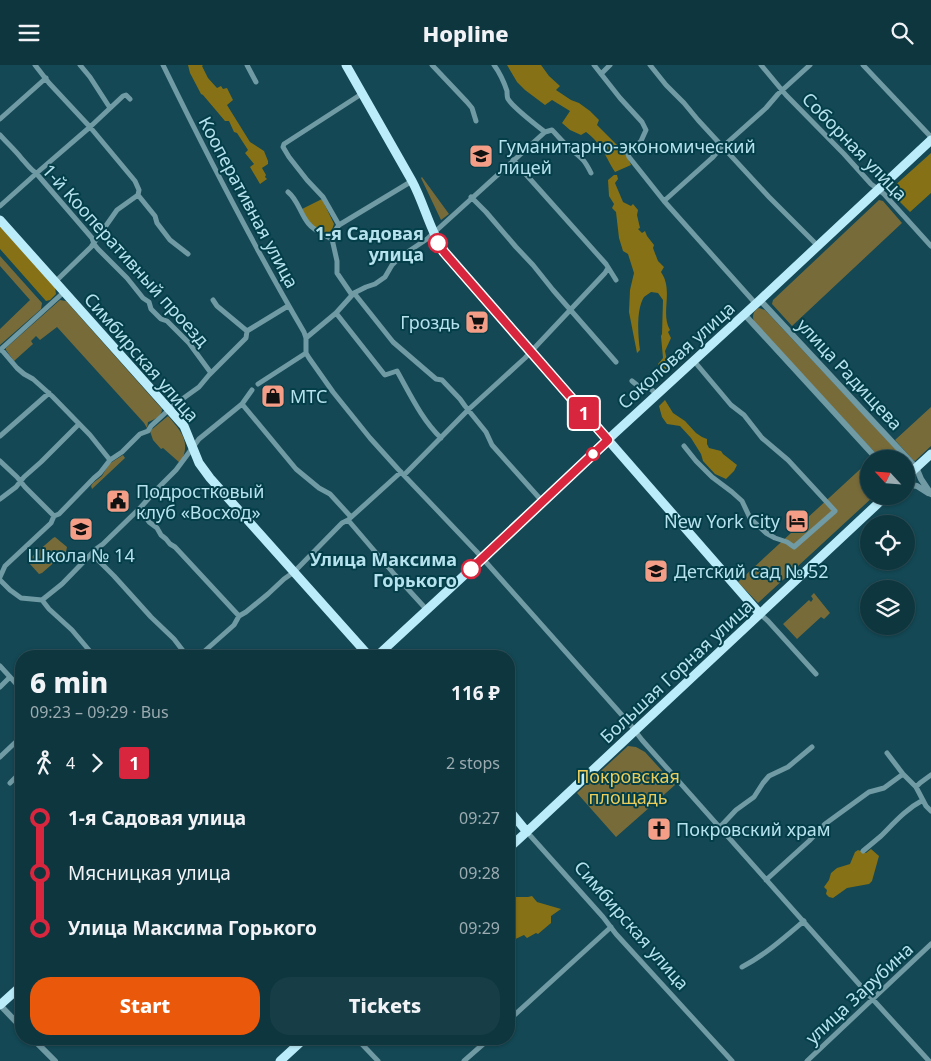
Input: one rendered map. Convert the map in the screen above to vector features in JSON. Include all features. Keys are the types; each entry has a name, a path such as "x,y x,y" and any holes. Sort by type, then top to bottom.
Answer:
{"main road":[{"path":"346,65 419,193 433,232 444,252 530,353 760,614"},
{"name":"Соколовая улица","path":"384,650 879,190 931,139"},
{"name":"Симбирская улица","path":"0,220 184,426 199,463 210,478 364,650"},
{"path":"916,467 931,454"},
{"name":"Большая Горная улица","path":"515,842 876,505"},
{"name":"Симбирская улица","path":"515,817 527,831"},
{"path":"0,1005 15,991"},
{"path":"280,1061 297,1045"}],"street":[{"path":"35,65 135,181 139,190 138,195 155,216 157,223 170,240 188,254"},
{"path":"80,65 110,108"},
{"name":"Кооперативная улица","path":"163,65 247,230 304,332 306,353"},
{"path":"247,65 256,82"},
{"path":"432,65 467,102 472,109 476,121"},
{"path":"494,65 504,81 508,98 545,132"},
{"path":"594,65 601,74 610,65"},
{"path":"650,65 722,147 818,246"},
{"name":"Соборная улица","path":"761,65 782,90 931,246"},
{"path":"664,201 712,159 722,147 810,65"},
{"path":"863,65 931,139"},
{"name":"улица Радищева","path":"601,74 646,129 641,141 628,154 629,157 664,201 916,467 931,494"},
{"path":"0,119 46,78"},
{"path":"339,225 323,197 307,180 283,147 284,144 363,93"},
{"path":"0,206 123,96 126,95 130,99"},
{"path":"306,339 336,313 353,294 385,277 392,265 400,257 427,239 471,197 545,132 552,130 574,152 582,157 592,173"},
{"name":"1-й Кооперативный проезд","path":"0,135 92,237 94,244 127,277 143,298 149,302 151,309 161,319 167,321 189,343 212,373"},
{"path":"513,161 606,264 616,280"},
{"path":"412,181 339,225 332,239 337,261 337,273 393,342 436,379 442,380 460,399 486,431 492,445 542,501"},
{"path":"288,192 308,223 332,239"},
{"path":"55,282 94,244 117,210 138,195"},
{"path":"471,197 533,265 616,362"},
{"path":"206,650 234,625 239,615 246,612 268,595 294,572 342,523 402,474 441,438 468,410 530,353 608,268"},
{"path":"64,292 1,349 5,351 17,368 49,393 90,435 110,460"},
{"path":"213,300 217,306 246,331 246,338 199,387 174,405 148,431 140,434 122,452 110,460 100,473 59,514 54,516 51,523 5,565 0,578 10,591 21,598 42,600 62,584 86,558 140,508 176,470 200,439 242,404 252,390"},
{"path":"246,331 288,305"},
{"path":"336,313 385,375 397,371 418,408 441,438"},
{"path":"744,314 869,450"},
{"path":"258,384 306,353 333,392 370,438 482,558 634,731 930,1061"},
{"path":"684,446 712,477 742,501 750,518 766,533 794,547 835,511 788,460 762,438 744,415 731,405 694,361"},
{"path":"632,381 638,387 651,389 657,395"},
{"path":"0,436 49,393"},
{"path":"242,404 296,469 319,488 330,494 394,575 427,610"},
{"path":"0,499 16,487 79,424"},
{"path":"0,461 54,516"},
{"name":"улица Радищева","path":"915,486 931,494"},
{"path":"140,508 161,535 175,547 239,615"},
{"path":"92,554 182,650"},
{"path":"0,561 5,565"},
{"path":"42,600 89,650"},
{"path":"760,614 816,674"},
{"path":"0,666 15,682"},
{"path":"0,687 10,677"},
{"path":"0,757 15,743"},
{"path":"720,827 736,810 754,797 769,776 788,767 812,747"},
{"path":"887,753 916,787 931,811"},
{"path":"766,879 825,824 869,791 884,789 903,774"},
{"path":"916,787 931,775"},
{"path":"10,783 15,778"},
{"path":"862,851 894,821 923,800"},
{"name":"Симбирская улица","path":"527,831 732,1061"},
{"path":"742,967 780,942 804,921"},
{"path":"515,1015 611,927"},
{"name":"улица Зарубина","path":"807,1061 931,944"},
{"path":"0,1005 15,1021"},
{"path":"39,1045 54,1061"},
{"path":"363,1045 378,1061"},
{"path":"464,1061 482,1045"}],"green space":[{"path":"421,178 449,214 441,220"},
{"path":"879,200 883,201 902,223 792,326 772,304 773,300"},
{"path":"0,256 42,303 41,309 0,345 0,329 30,300 0,266"},
{"path":"60,300 66,301 162,409 159,416 148,422 147,428 57,327 40,340 36,336 31,341 33,344 14,361 6,350"},
{"path":"759,308 765,310 897,450 873,450 754,322 755,311"},
{"path":"931,407 931,446 915,461 915,450 904,450 895,440"},
{"path":"168,416 181,432 185,443 180,463 163,448 161,449 153,440 150,431"},
{"path":"123,455 125,458 92,489 93,483 102,476 109,464"},
{"path":"860,469 860,505 864,505 758,603 738,582"},
{"path":"55,537 67,547 66,552 39,574 30,564 29,559"},
{"path":"814,593 830,613 824,619 821,617 797,639 783,624 809,600 811,602 813,599 811,596"},
{"name":"Покровская площадь","path":"628,746 636,747 645,752 675,785 616,837 577,793"}],"shaded area":[{"path":"188,65 203,65 208,78 217,88 221,86 223,89 227,88 233,100 227,105 250,142 264,151 268,161 268,164 262,168 267,179 260,184 250,167 254,164 245,153 248,150 237,133 234,132 229,121 225,121 201,94"},
{"path":"507,65 541,65 560,86 556,90 579,103 599,120 597,125 626,154 631,165 615,172 600,146 586,132 581,135 570,130 562,123 570,111 552,100 545,105 517,82"},
{"path":"931,153 931,193 910,212 892,194 892,188"},
{"path":"617,175 618,179 615,183 623,202 631,206 633,204 638,210 637,215 640,228 638,229 642,233 645,231 654,245 653,248 658,261 664,267 661,272 665,279 667,294 666,316 670,330 668,332 671,338 665,351 669,370 666,374 658,364 663,358 661,336 663,300 658,293 651,292 641,302 638,323 640,350 637,353 629,312 630,290 634,273 628,254 623,251 619,238 616,212 612,208 614,204 609,196 608,180"},
{"path":"322,199 334,224 330,235 313,225 307,219 302,209"},
{"path":"0,226 55,287 56,294 50,300 46,301 0,249"},
{"path":"665,400 673,413 685,421 696,433 707,439 709,448 721,451 737,465 726,479 715,474 703,461 691,438 680,426 667,424 662,417 659,406"},
{"path":"871,849 879,856 872,881 869,884 847,888 833,898 829,897 824,887 831,873 837,868 850,864 855,852 858,850 866,853"},
{"path":"532,896 537,902 561,909 551,916 551,923 538,934 536,933 527,938 524,935 515,939 515,897"}],"bus line":[{"name":"1","path":"438,243 530,353 608,440 471,569"}],"place":[{"name":"Гуманитарно-экономический лицей","path":"481,156"},
{"name":"1-я Садовая улица","path":"438,243"},
{"name":"Гроздь","path":"477,322"},
{"name":"МТС","path":"273,396"},
{"name":"Подростковый клуб «Восход»","path":"118,501"},
{"name":"New York City","path":"797,521"},
{"name":"Школа № 14","path":"81,529"},
{"name":"Улица Максима Горького","path":"471,569"},
{"name":"Детский сад № 52","path":"656,571"},
{"name":"Покровский храм","path":"659,829"}]}
